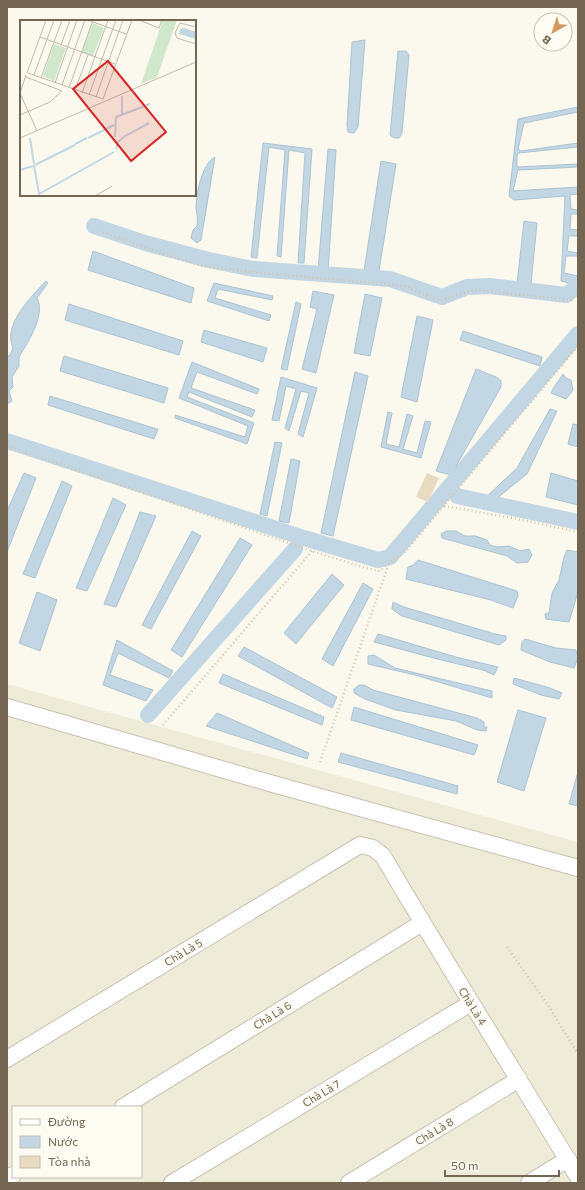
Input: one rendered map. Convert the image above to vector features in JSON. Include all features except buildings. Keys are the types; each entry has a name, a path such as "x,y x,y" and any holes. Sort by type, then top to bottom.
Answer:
{"street":[{"path":"7,707 273,784 578,868"},
{"name":"Chà Là 4","path":"360,845 373,848 383,856 422,923 578,1176"},
{"name":"Chà Là 5","path":"7,1059 360,845"},
{"name":"Chà Là 6","path":"125,1106 422,923"},
{"name":"Chà Là 7","path":"172,1183 471,1003"},
{"name":"Chà Là 8","path":"349,1183 519,1079"},
{"path":"529,1183 568,1159"}],"path":[{"path":"103,232 168,256 202,266 405,286 440,301 472,290 571,300 578,294"},
{"path":"7,446 312,551 379,571 388,566 406,551 578,346"},
{"path":"443,506 513,518 578,532"},
{"path":"163,725 312,551"},
{"path":"320,762 388,566"},
{"path":"507,947 548,1006 578,1054"}],"shaded area":[{"path":"7,684 578,842 578,1183 7,1183"}],"water":[{"path":"365,40 358,127 354,133 348,132 347,125 352,42"},
{"path":"398,51 406,51 409,55 402,133 399,138 394,138 390,135"},
{"path":"578,107 578,112 524,123 518,149 521,151 578,143 578,147 518,153 517,167 578,164 578,167 518,170 513,191 578,187 578,194 570,195 571,209 578,210 578,214 571,214 570,229 578,230 578,236 569,236 567,251 578,253 578,256 566,256 564,273 578,276 578,279 573,284 561,281 565,196 514,200 509,196 518,119"},
{"path":"263,143 312,149 304,263 298,263 305,153 289,150 281,257 277,256 285,150 269,147 257,258 251,257"},
{"path":"328,149 336,150 328,272 318,271"},
{"path":"215,157 201,240 197,243 191,238 193,230 197,226 197,195 203,172 210,160"},
{"path":"381,161 396,164 379,271 364,271"},
{"path":"524,221 537,223 531,284 517,284"},
{"path":"93,251 194,288 191,303 88,270"},
{"path":"46,281 48,283 37,298 39,305 38,320 19,357 19,366 12,377 13,387 9,391 12,401 7,404 7,357 10,355 13,348 11,339 12,330 20,312"},
{"path":"214,283 273,296 272,300 218,289 215,298 271,315 269,321 207,301"},
{"path":"313,291 334,295 316,373 302,369 317,309 310,307"},
{"path":"365,294 382,298 370,356 354,353"},
{"path":"296,302 301,304 287,370 281,369"},
{"path":"69,304 183,341 179,355 65,320"},
{"path":"417,316 433,320 417,402 401,397"},
{"path":"204,330 267,348 263,362 201,342"},
{"path":"463,331 542,357 540,366 460,340"},
{"path":"578,332 578,343 551,376 542,383 538,381 540,375"},
{"path":"64,356 168,388 164,403 60,371"},
{"path":"192,362 259,389 257,394 197,372 191,388 255,410 252,417 189,392 187,397 254,423 247,444 175,418 175,415 245,437 248,426 179,398"},
{"path":"476,369 496,377 501,381 501,387 451,475 436,471"},
{"path":"355,372 368,376 333,536 321,533"},
{"path":"563,374 566,378 571,380 573,390 566,399 551,393"},
{"path":"281,377 317,388 303,437 298,434 309,393 301,391 289,431 285,428 296,389 286,386 279,421 272,420"},
{"path":"50,396 158,429 154,439 48,405"},
{"path":"550,409 557,411 527,474 491,503 485,498 517,468"},
{"path":"388,412 392,413 386,444 399,447 407,414 413,416 403,449 417,453 425,421 431,422 421,458 381,447"},
{"path":"573,424 578,425 578,447 568,444"},
{"path":"275,442 282,443 267,516 260,514"},
{"path":"291,459 300,461 289,523 279,521"},
{"path":"24,473 36,478 7,552 7,511"},
{"path":"551,473 578,481 578,505 546,497"},
{"path":"62,481 72,486 35,578 23,574"},
{"path":"113,498 126,505 87,591 76,588"},
{"path":"140,512 156,516 116,607 104,604"},
{"path":"192,531 201,536 151,629 142,625"},
{"path":"446,531 456,531 465,536 475,536 487,540 490,545 497,547 509,546 520,551 529,549 532,555 528,562 517,563 507,556 442,538 441,534"},
{"path":"240,538 252,545 182,657 171,650"},
{"path":"567,550 578,552 578,592 569,622 546,619 545,614 549,613 552,593 559,580"},
{"path":"418,560 517,591 518,596 513,608 491,600 406,579 408,567 413,565"},
{"path":"332,574 344,585 296,644 284,633"},
{"path":"363,583 373,589 333,666 322,659"},
{"path":"37,592 57,600 40,651 19,643"},
{"path":"393,602 404,607 506,636 506,640 499,645 402,616 392,609"},
{"path":"378,634 456,657 498,667 494,675 483,670 374,642"},
{"path":"525,639 556,648 576,650 578,658 574,668 550,662 521,650 522,642"},
{"path":"117,640 173,671 169,678 118,653 110,675 153,690 146,701 103,685"},
{"path":"244,647 337,697 332,708 238,656"},
{"path":"374,655 395,668 492,691 492,698 415,675 368,664 368,656"},
{"path":"223,674 324,717 322,725 219,683"},
{"path":"514,678 562,693 559,699 541,695 513,684"},
{"path":"359,685 364,685 373,690 477,718 484,722 484,727 487,727 486,731 477,730 456,721 396,710 365,699 354,693 354,689"},
{"path":"354,707 478,745 474,755 351,720"},
{"path":"518,710 546,718 524,791 497,782"},
{"path":"217,713 309,753 307,759 206,726"},
{"path":"341,753 458,786 457,794 338,762"},
{"path":"578,772 578,806 569,804"}],"waterway":[{"path":"94,226 145,243 209,260 253,269 390,279 442,297 467,287 490,286 566,295 578,285"},
{"path":"7,441 304,538 378,560 390,557 578,334"},
{"path":"457,496 578,522"},
{"path":"148,715 295,549"}]}
